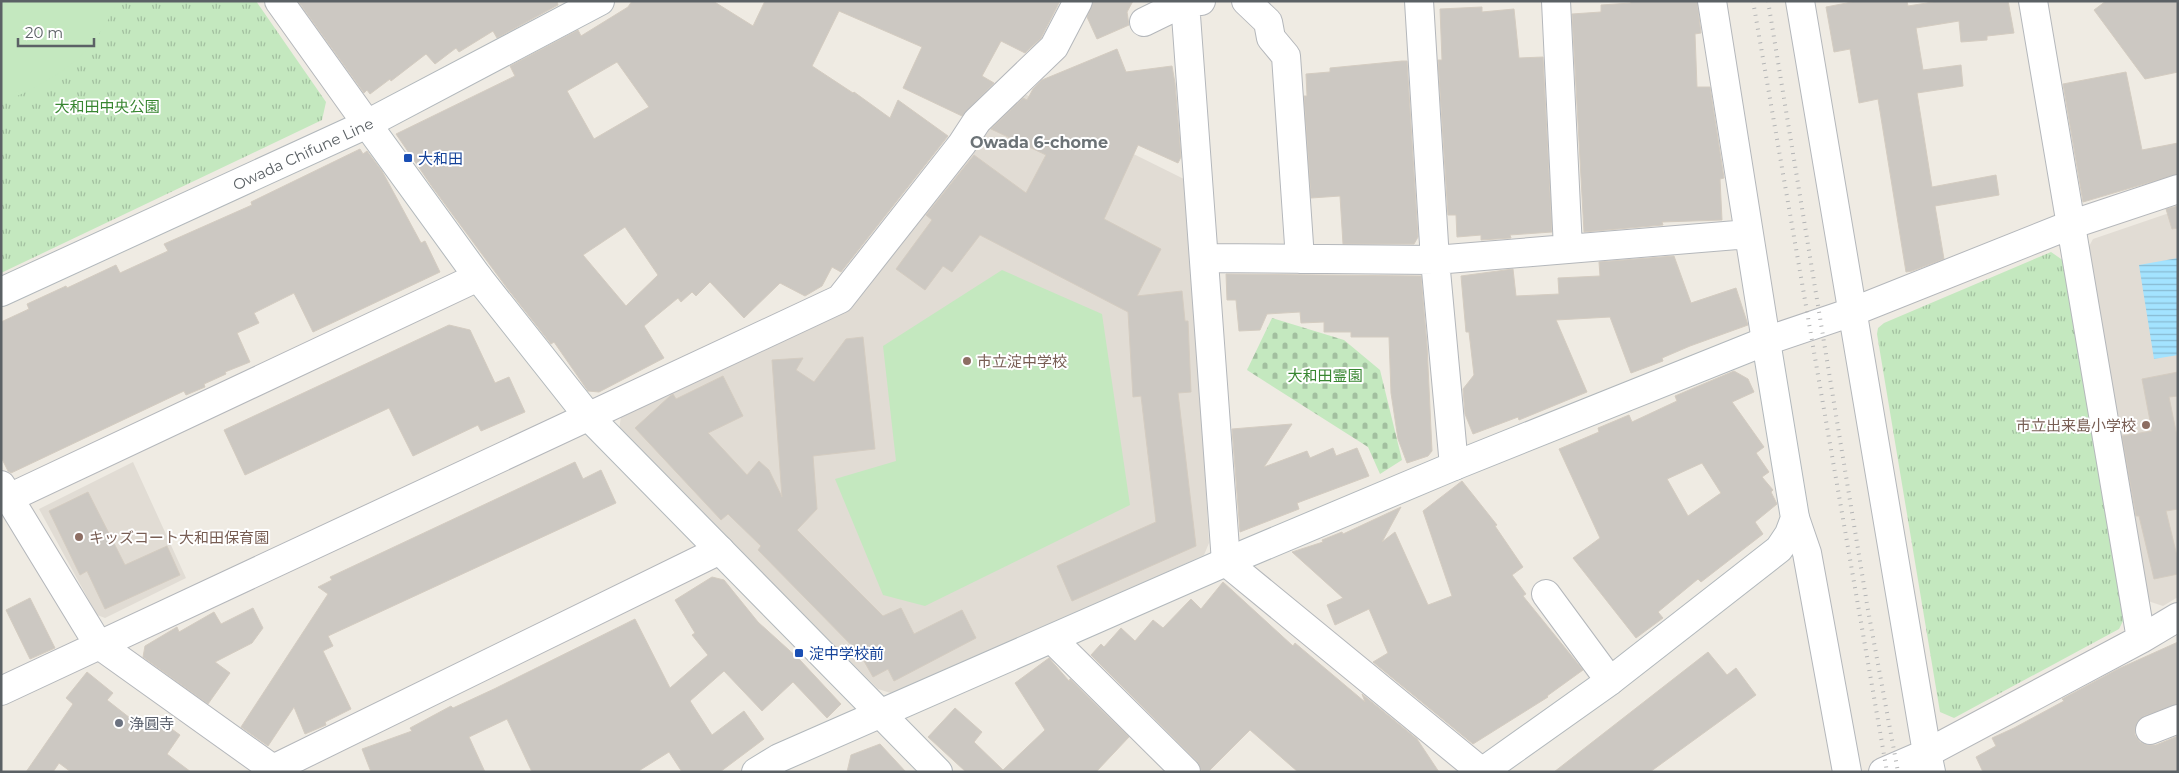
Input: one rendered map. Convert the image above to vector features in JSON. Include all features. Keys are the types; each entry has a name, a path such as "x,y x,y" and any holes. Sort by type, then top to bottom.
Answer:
{"street":[{"path":"279,1 478,277 588,416 938,772"},
{"name":"Owada Chifune Line","path":"1,292 367,124 569,8 600,1"},
{"path":"1,691 840,298 962,144 977,121 1054,47 1078,1"},
{"path":"1144,22 1185,2 1201,1"},
{"path":"1246,1 1268,22 1271,38 1286,56 1300,259"},
{"path":"1419,1 1435,260 1454,466"},
{"path":"1556,1 1568,249"},
{"path":"1712,1 1795,518 1807,553 1848,772"},
{"path":"1800,1 1929,762"},
{"path":"2033,1 2142,638"},
{"path":"1185,2 1226,562 1482,772 1610,681 1779,549 1789,534 1795,518"},
{"path":"756,772 783,765 883,714 1226,562 1454,466 1766,341 1852,312 2070,225 2178,189"},
{"path":"1204,258 1435,260 1749,234"},
{"path":"478,277 5,491 98,644 275,770 720,550"},
{"path":"1546,594 1610,681"},
{"path":"1883,772 1929,762 2178,617"},
{"path":"1053,640 1186,772"},
{"path":"2150,730 2178,719"}],"shaded area":[{"name":"市立淀中学校","path":"1015,89 1064,114 1071,123 1188,181 1209,543 1204,555 897,695 878,689 619,431 621,416 851,306 988,132 981,123"},
{"name":"市立出来島小学校","path":"2178,210 2178,597 2163,606 2145,600 2086,252 2093,239"},
{"path":"133,462 186,578 105,618 97,615 39,509"}],"green space":[{"name":"大和田中央公園","path":"1,1 256,1 326,102 322,120 1,273"},
{"path":"1,1 118,1 94,41 75,61 37,86 15,97 1,101"},
{"path":"2051,252 2064,261 2125,617 2119,629 1954,718 1940,712 1877,334 1878,328 1884,323"},
{"path":"1002,270 1102,314 1130,505 925,606 883,595 835,479 896,461 883,346"},
{"name":"大和田霊園","path":"1272,318 1344,340 1380,370 1402,460 1380,474 1368,447 1247,370"}],"water":[{"path":"2178,258 2178,355 2154,359 2139,265"}],"building":[{"path":"298,1 557,1 558,5 497,38 493,31 459,52 456,48 435,64 426,54 391,81 390,79 370,94 367,90 364,93"},
{"path":"632,1 713,1 753,26 765,1 1060,1 1041,38 1025,53 1001,41 982,76 994,83 962,116 903,88 922,47 839,11 812,66 854,92 890,118 898,100 948,136 841,272 832,267 822,286 805,296 780,283 744,318 710,282 696,296 692,292 681,302 678,298 644,326 664,358 599,392 588,391 554,342 551,344 433,188 396,134 515,76 510,66 578,30 581,36 628,7","holes":["617,62 649,107 594,139 567,91","625,227 658,275 626,306 583,255"]},
{"path":"1093,1 1133,1 1127,12 1129,25 1097,39 1087,17"},
{"path":"1630,1 1697,1 1701,33 1695,34 1697,87 1710,87 1724,178 1720,179 1722,220 1662,222 1663,225 1584,232 1572,14 1601,12 1601,5 1631,3"},
{"path":"1857,1 1907,1 1908,6 1939,1 2008,1 2014,33 1987,36 1987,40 1961,42 1959,21 1916,28 1923,70 1961,65 1963,86 1917,93 1932,187 1996,175 1999,195 1935,206 1944,259 1912,271 1906,272 1878,99 1859,103 1850,49 1834,52 1826,7"},
{"path":"2106,1 2178,1 2178,72 2145,79 2094,10"},
{"path":"1482,7 1482,12 1514,9 1519,58 1543,57 1552,232 1510,235 1511,238 1481,240 1481,235 1457,237 1456,215 1448,215 1438,60 1442,60 1440,9"},
{"path":"1117,49 1126,72 1172,66 1175,83 1181,157 1178,163 1138,145 1104,219 1161,249 1137,296 1182,291 1185,321 1188,321 1191,392 1178,393 1196,546 1072,601 1057,566 1156,522 1141,396 1133,397 1128,312 980,235 952,272 943,266 925,290 896,269 932,220 926,215 974,155 1026,193 1046,155 991,129 1023,98 1027,100 1033,89 1042,80"},
{"path":"1407,61 1418,237 1414,244 1343,244 1340,196 1311,198 1304,96 1307,96 1306,74 1330,72 1330,68"},
{"path":"2126,72 2142,150 2178,143 2178,174 2083,202 2063,84"},
{"path":"360,149 363,154 367,151 382,171 421,243 425,241 440,272 313,332 294,293 254,313 259,323 237,333 250,362 225,372 226,374 204,384 205,387 186,395 184,391 11,473 8,471 1,457 1,322 29,309 27,304 66,286 67,288 116,265 120,273 168,251 164,244 252,205 251,202"},
{"path":"2178,206 2178,228 2172,229 2166,209"},
{"path":"1674,256 1691,303 1736,288 1748,325 1690,346 1662,358 1663,361 1631,373 1610,317 1556,320 1587,392 1519,420 1518,417 1473,434 1465,414 1463,389 1474,375 1469,332 1466,332 1461,276 1513,269 1516,296 1559,294 1558,278 1600,276 1599,262"},
{"path":"1226,274 1421,276 1427,345 1432,451 1428,456 1407,463 1398,439 1391,393 1389,337 1351,337 1351,332 1324,332 1324,322 1301,323 1300,312 1267,314 1260,330 1239,331 1236,300 1227,300"},
{"path":"449,325 470,330 495,383 509,377 525,412 481,431 478,425 413,456 389,408 245,475 224,430"},
{"path":"863,337 875,449 813,456 817,509 797,530 883,616 901,608 914,634 962,610 976,638 894,681 888,669 873,677 860,654 758,550 761,546 728,514 721,520 635,428 673,394 676,399 723,376 743,416 708,433 747,475 759,461 769,470 782,497 772,360 803,358 796,370 814,382 846,339"},
{"path":"1734,371 1748,379 1754,392 1732,402 1764,447 1756,453 1769,472 1762,477 1773,490 1771,492 1777,504 1755,522 1763,534 1701,582 1698,579 1658,612 1663,618 1636,638 1573,558 1600,538 1559,449 1599,432 1598,428 1629,415 1632,422 1677,401 1675,396","holes":["1702,463 1721,493 1688,516 1667,479"]},
{"path":"2178,372 2178,396 2169,397 2178,441 2178,509 2166,511 2178,560 2178,574 2154,579 2139,516 2136,516 2122,436 2152,431 2142,379"},
{"path":"1292,424 1264,467 1307,451 1310,458 1333,448 1336,456 1357,448 1369,476 1297,503 1299,509 1240,532 1232,429"},
{"path":"575,462 583,479 601,470 616,503 328,636 333,646 323,651 351,709 325,722 326,725 305,734 294,707 268,746 241,727 328,594 318,587 332,580 330,577"},
{"path":"1462,481 1497,525 1495,526 1523,567 1512,575 1526,594 1523,596 1583,670 1548,697 1473,744 1373,662 1388,653 1369,609 1335,625 1327,605 1343,598 1292,552 1323,542 1322,540 1342,532 1343,534 1401,507 1382,542 1395,532 1428,605 1452,596 1423,511"},
{"path":"88,492 125,565 167,546 180,575 105,609 87,571 80,575 49,511"},
{"path":"712,577 724,580 758,622 800,660 841,704 827,718 793,682 762,711 724,671 690,701 712,735 744,711 764,739 720,772 682,772 669,752 637,772 532,772 507,719 469,737 485,772 371,772 362,749 412,731 410,728 451,706 453,708 494,689 635,619 670,688 708,655 692,635 695,633 675,600"},
{"path":"1223,582 1293,646 1295,643 1365,702 1362,694 1417,739 1439,772 1298,772 1250,730 1208,772 1202,772 1197,761 1091,655 1101,644 1104,647 1121,628 1135,641 1153,620 1163,628 1191,599 1201,609"},
{"path":"30,598 55,648 30,659 6,610"},
{"path":"253,608 263,628 252,643 215,662 230,673 208,704 143,657 145,646 177,627 179,632 214,612 221,624"},
{"path":"2178,642 2178,704 2144,716 2138,721 2135,735 2140,742 2147,745 2156,745 2178,736 2178,772 1983,772 1976,757 1996,746 1992,738 2064,701 2062,699 2118,669"},
{"path":"1708,652 1727,675 1736,668 1756,695 1650,772 1554,772"},
{"path":"1049,658 1069,681 1070,679 1129,737 1096,772 966,772 928,737 955,708 982,732 974,742 1003,770 1045,730 1015,683"},
{"path":"87,672 113,693 107,700 144,729 154,716 180,735 167,754 191,772 71,772 59,763 53,772 26,772 73,704 66,698"},
{"path":"880,744 906,772 847,772 851,755"}],"railway":[{"path":"1753,1 1887,772"},
{"path":"1768,1 1868,610 1898,772"}],"place":[{"name":"大和田","path":"408,158"},
{"name":"市立淀中学校","path":"967,361"},
{"name":"市立出来島小学校","path":"2146,425"},
{"name":"キッズコート大和田保育園","path":"79,537"},
{"name":"淀中学校前","path":"799,653"},
{"name":"浄圓寺","path":"119,723"}],"district":[{"name":"Owada 6-chome","path":"1039,142"}]}
